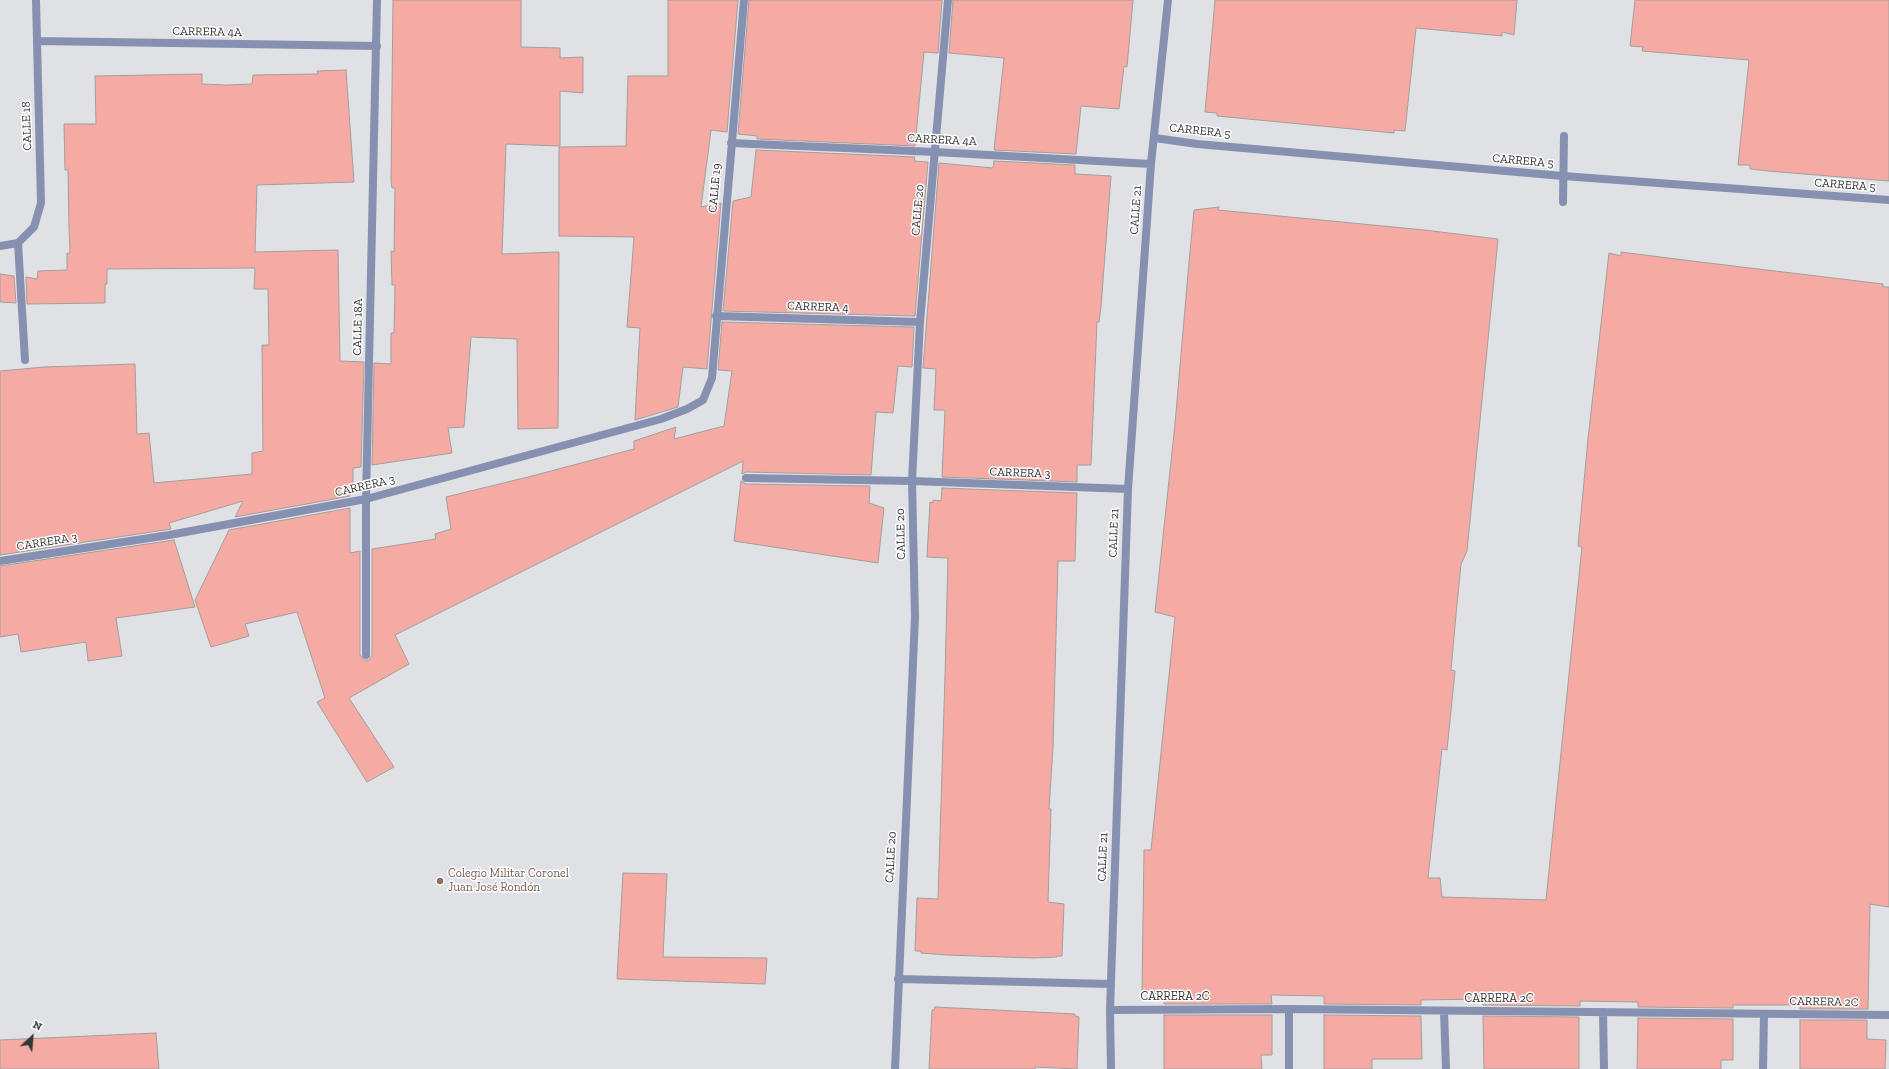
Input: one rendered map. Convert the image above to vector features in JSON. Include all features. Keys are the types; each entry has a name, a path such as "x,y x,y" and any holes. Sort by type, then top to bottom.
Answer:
{"street":[{"name":"CALLE 18","path":"18,243 34,227 41,203 36,0"},
{"name":"CALLE 18A","path":"366,655 366,499 377,0"},
{"name":"CALLE 19","path":"712,378 730,143 744,0"},
{"name":"CALLE 20","path":"895,1069 915,617 912,480 920,322 948,0"},
{"name":"CALLE 21","path":"1111,1069 1110,1010 1128,489 1151,164 1168,0"},
{"name":"CARRERA 4A","path":"37,41 377,46"},
{"path":"1563,202 1564,136"},
{"name":"CARRERA 5","path":"1154,138 1197,144 1563,176 1889,200"},
{"name":"CARRERA 4A","path":"730,143 935,152 1151,164"},
{"path":"0,246 18,243 25,360"},
{"name":"CARRERA 4","path":"716,316 920,322"},
{"name":"CARRERA 3","path":"0,561 169,535 366,499 661,419 687,409 703,400 712,378"},
{"name":"CARRERA 3","path":"746,478 912,480 1128,489"},
{"path":"898,979 1111,984"},
{"path":"1288,1009 1290,1069"},
{"name":"CARRERA 2C","path":"1110,1010 1288,1009 1889,1015"},
{"path":"1444,1011 1446,1069"},
{"path":"1604,1012 1604,1069"},
{"path":"1763,1069 1764,1014"}],"building":[{"path":"393,0 521,0 521,47 560,48 560,58 583,57 583,93 560,91 560,146 506,144 502,254 559,252 558,428 518,429 517,339 471,337 464,427 448,428 452,453 372,465 374,363 391,364 391,333 394,333 395,285 392,285 391,251 394,252 395,188 392,188 391,181"},
{"path":"668,0 738,0 727,132 711,130 701,207 721,203 707,369 683,367 678,407 635,420 640,328 627,327 634,237 559,236 559,147 626,146 628,76 668,76"},
{"path":"749,0 942,0 938,53 924,52 915,146 757,139 757,136 738,134"},
{"path":"953,0 1133,0 1127,67 1124,66 1119,109 1081,106 1076,154 994,150 1004,58 949,53"},
{"path":"1215,0 1517,0 1514,35 1502,32 1502,36 1416,28 1405,131 1394,130 1394,133 1217,116 1217,113 1205,112"},
{"path":"1635,0 1889,0 1889,181 1768,171 1750,169 1750,165 1738,165 1749,60 1642,51 1643,47 1630,46"},
{"path":"346,70 354,182 257,185 255,252 338,250 340,361 364,362 361,467 353,468 353,483 350,485 350,496 235,517 243,501 169,523 171,529 0,555 0,371 44,367 135,364 137,434 149,433 154,483 252,474 252,453 263,451 262,345 269,345 268,289 254,289 255,268 107,269 105,303 27,304 26,277 37,279 38,271 67,270 67,253 70,253 68,170 65,170 64,124 96,124 95,76 202,74 202,84 226,85 252,84 253,75 318,74 317,71"},
{"path":"756,150 915,157 914,161 928,162 915,316 723,311 733,201 751,197"},
{"path":"994,161 1075,165 1075,174 1111,176 1101,307 1099,322 1097,322 1091,465 1077,465 1077,482 942,477 945,410 934,410 936,369 923,368 939,163 993,168"},
{"path":"1219,207 1218,210 1424,230 1498,239 1467,551 1461,564 1457,604 1451,670 1455,671 1447,750 1442,749 1428,878 1440,878 1442,897 1546,900 1582,547 1578,546 1588,439 1609,253 1621,256 1621,252 1883,284 1883,287 1889,287 1889,907 1870,904 1868,1009 1800,1009 1800,1005 1733,1005 1733,1008 1638,1007 1638,1002 1580,1001 1580,1006 1483,1005 1483,999 1421,1000 1421,1005 1324,1004 1324,996 1271,995 1272,1004 1164,1004 1164,995 1142,992 1144,850 1151,850 1175,617 1155,612 1175,424 1194,210"},
{"path":"0,274 14,276 16,303 0,302"},
{"path":"722,322 914,327 912,367 898,366 893,413 876,412 871,475 746,472 742,474 743,461 395,635 409,664 349,698 394,767 367,782 317,702 325,698 297,612 245,624 249,636 211,647 195,600 229,530 350,508 350,553 360,551 360,655 364,660 369,660 372,655 372,549 436,539 435,534 451,529 446,497 634,449 634,441 676,427 674,439 724,426 732,371 718,370"},
{"path":"741,481 746,484 870,486 869,503 884,508 878,563 734,541"},
{"path":"942,488 1077,493 1075,561 1058,561 1053,747 1049,809 1051,809 1048,902 1064,904 1062,956 1033,958 947,955 921,953 921,951 915,951 917,898 938,899 948,558 927,557 930,502 933,503 933,500 941,501"},
{"path":"174,540 195,607 116,618 122,656 88,661 86,642 21,652 18,634 0,637 0,566"},
{"path":"623,873 667,874 663,957 767,958 765,984 617,979"},
{"path":"935,1007 1075,1014 1075,1016 1079,1017 1077,1069 1035,1067 1035,1069 929,1069 932,1010 934,1010"},
{"path":"1164,1015 1272,1015 1272,1055 1261,1055 1262,1069 1164,1069"},
{"path":"1324,1015 1421,1016 1422,1059 1372,1059 1372,1069 1324,1069"},
{"path":"1483,1016 1579,1017 1579,1069 1484,1069"},
{"path":"1638,1018 1733,1019 1733,1060 1721,1060 1721,1069 1637,1069"},
{"path":"1800,1020 1867,1020 1867,1039 1886,1040 1885,1069 1800,1069"},
{"path":"156,1033 159,1069 0,1069 0,1040"}],"place":[{"name":"Colegio Militar Coronel Juan José Rondón","path":"440,881"}]}
